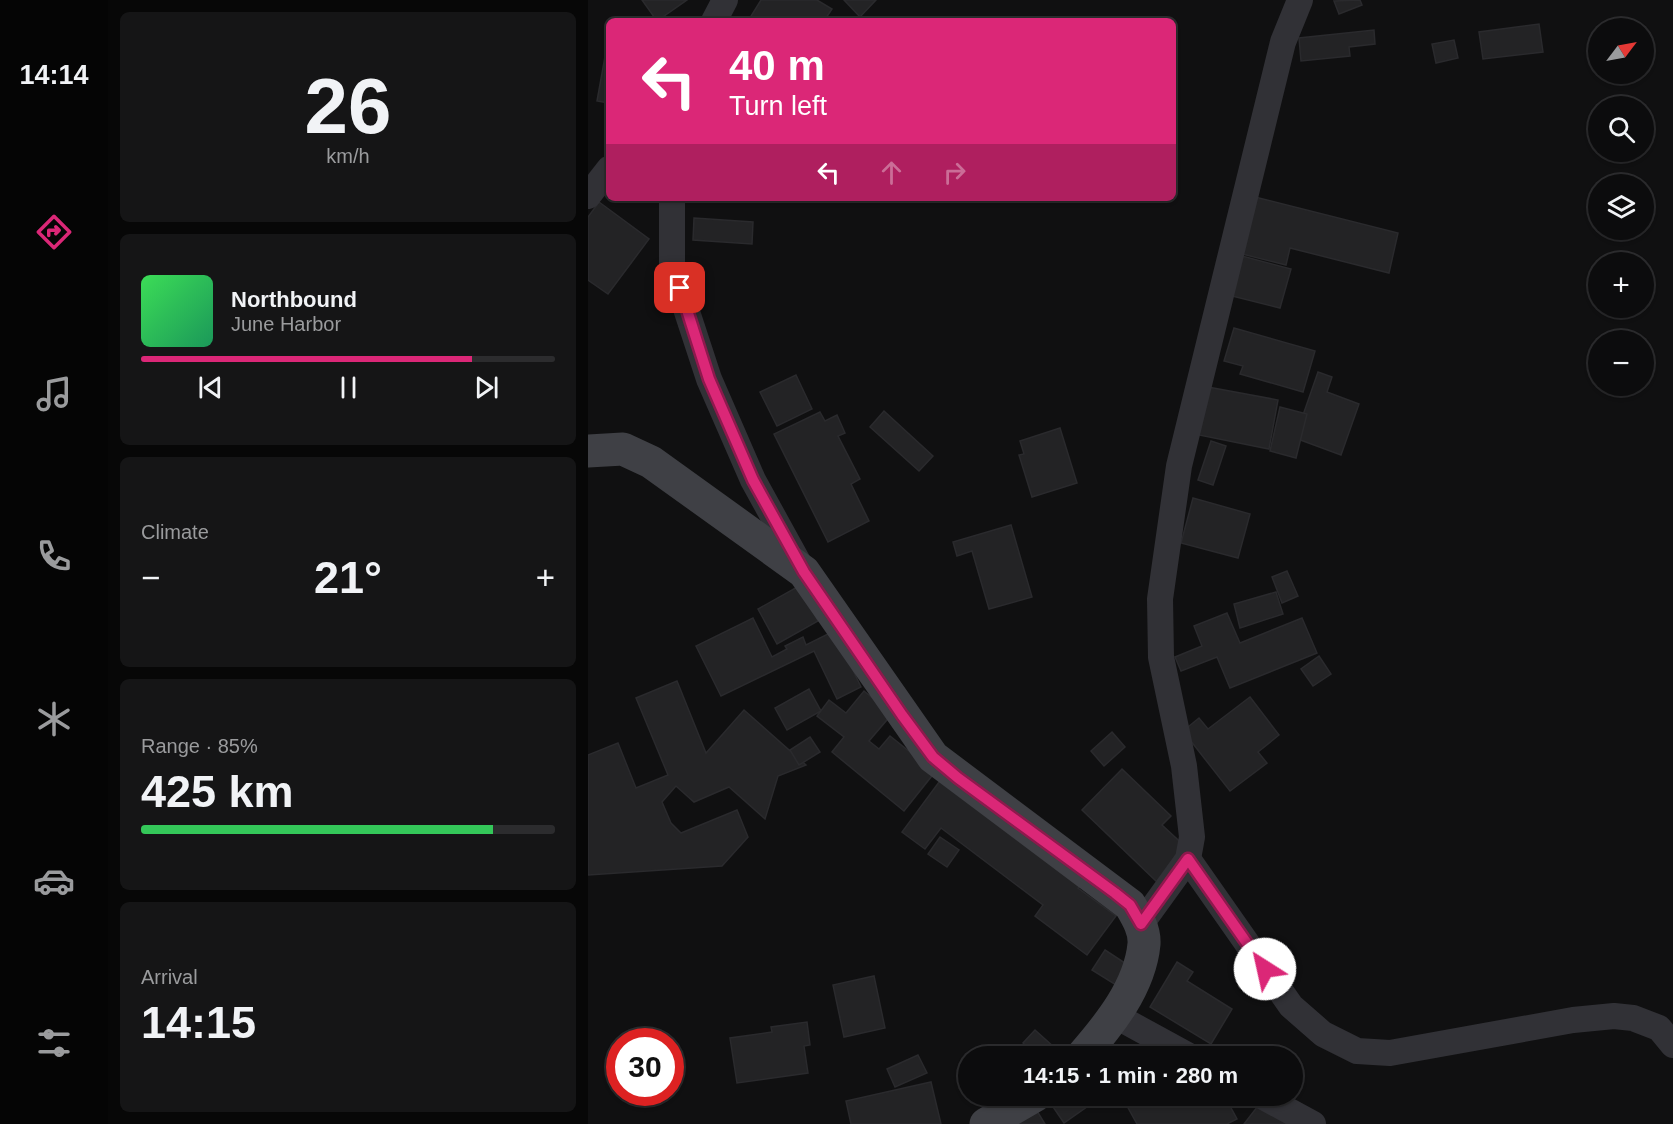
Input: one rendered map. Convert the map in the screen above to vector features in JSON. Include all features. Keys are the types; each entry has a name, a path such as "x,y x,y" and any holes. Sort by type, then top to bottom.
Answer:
{"main road":[{"path":"588,451 623,449 651,462 804,572 933,757 1130,905 1141,924 1144,944 1136,973 1116,1016 1090,1046"},
{"path":"986,1124 1017,1106"}],"street":[{"path":"716,18 725,0"},
{"path":"1141,924 1188,859 1192,837 1184,766 1161,657 1160,599 1179,466 1283,42 1300,0"},
{"path":"588,196 606,174"},
{"path":"672,201 672,266 709,379 753,480 804,572"},
{"path":"1188,859 1291,1006 1323,1034 1357,1051 1390,1053 1573,1020 1614,1016 1633,1018 1659,1028 1673,1045"},
{"path":"1116,1016 1171,1046"},
{"path":"1280,1106 1313,1124"}],"building":[{"path":"642,0 687,0 661,18 655,18"},
{"path":"761,0 817,0 832,9 826,18 750,18"},
{"path":"844,0 876,0 860,17"},
{"path":"1360,0 1362,5 1339,14 1334,1"},
{"path":"1539,24 1543,52 1483,59 1479,32"},
{"path":"1374,30 1375,44 1349,47 1350,56 1301,61 1299,38"},
{"path":"1454,40 1458,58 1436,63 1432,44"},
{"path":"606,51 606,102 597,101"},
{"path":"1255,197 1398,233 1389,273 1290,248 1286,265 1242,254"},
{"path":"599,202 649,239 608,294 588,280 588,217"},
{"path":"694,218 753,222 752,244 693,240"},
{"path":"1242,256 1291,269 1280,308 1232,296"},
{"path":"1234,328 1315,351 1303,392 1240,374 1243,366 1224,361"},
{"path":"1318,372 1332,377 1327,392 1359,404 1341,455 1295,438"},
{"path":"796,375 812,409 777,426 760,392"},
{"path":"1208,387 1278,400 1269,449 1199,435"},
{"path":"1280,407 1307,414 1296,458 1270,451"},
{"path":"884,411 933,456 919,471 870,427"},
{"path":"820,412 825,421 837,415 845,433 838,436 860,479 851,484 869,521 828,542 774,434"},
{"path":"1060,428 1077,483 1032,497 1019,455 1024,454 1020,441"},
{"path":"1211,441 1226,446 1213,485 1198,480"},
{"path":"1193,498 1250,514 1238,558 1181,543"},
{"path":"1011,525 1032,597 989,609 972,551 957,556 953,542"},
{"path":"1287,571 1298,596 1282,603 1272,577"},
{"path":"799,586 818,621 777,644 758,609"},
{"path":"1276,592 1283,614 1240,628 1234,604"},
{"path":"1227,613 1240,643 1302,618 1317,653 1230,688 1217,657 1181,671 1175,657 1202,646 1194,626"},
{"path":"753,618 772,657 787,649 785,646 803,637 806,645 834,631 861,687 837,699 814,651 721,696 696,646"},
{"path":"1319,656 1331,674 1313,686 1301,669"},
{"path":"677,681 706,753 744,710 806,765 778,776 765,819 729,787 694,802 676,786 662,802 671,823 681,833 737,810 748,837 722,866 588,875 588,755 618,743 636,788 668,775 636,698"},
{"path":"809,689 821,711 787,730 775,708"},
{"path":"864,691 892,714 869,741 879,749 890,736 935,772 904,811 832,752 844,737 817,716 829,700 846,713"},
{"path":"1250,697 1279,735 1258,752 1267,763 1230,791 1183,731 1199,718 1208,729"},
{"path":"1112,732 1125,747 1104,766 1091,751"},
{"path":"810,737 820,752 799,765 790,750"},
{"path":"1122,769 1171,816 1162,825 1189,850 1158,883 1082,810"},
{"path":"942,778 1082,883 1078,888 1116,916 1087,955 1035,916 1043,905 941,828 925,849 902,832"},
{"path":"940,837 959,850 947,867 928,854"},
{"path":"1105,950 1128,965 1116,985 1092,970"},
{"path":"1177,962 1193,972 1187,981 1232,1009 1211,1044 1150,1007"},
{"path":"874,976 885,1028 844,1037 833,985"},
{"path":"807,1022 810,1045 804,1046 808,1073 737,1083 730,1038 772,1032 771,1027"},
{"path":"1035,1030 1053,1046 1026,1046 1023,1043"},
{"path":"918,1055 927,1073 895,1087 887,1069"},
{"path":"931,1082 941,1124 851,1124 846,1101"},
{"path":"1052,1106 1088,1106 1064,1123"},
{"path":"1127,1106 1230,1106 1237,1119 1227,1124 1137,1124"},
{"path":"1258,1106 1266,1106 1291,1124 1244,1124"},
{"path":"1037,1111 1045,1124 1015,1124"}],"route":[{"path":"680,288 709,379 753,480 804,572 933,757 1130,905 1141,924 1188,859 1265,969"}]}
